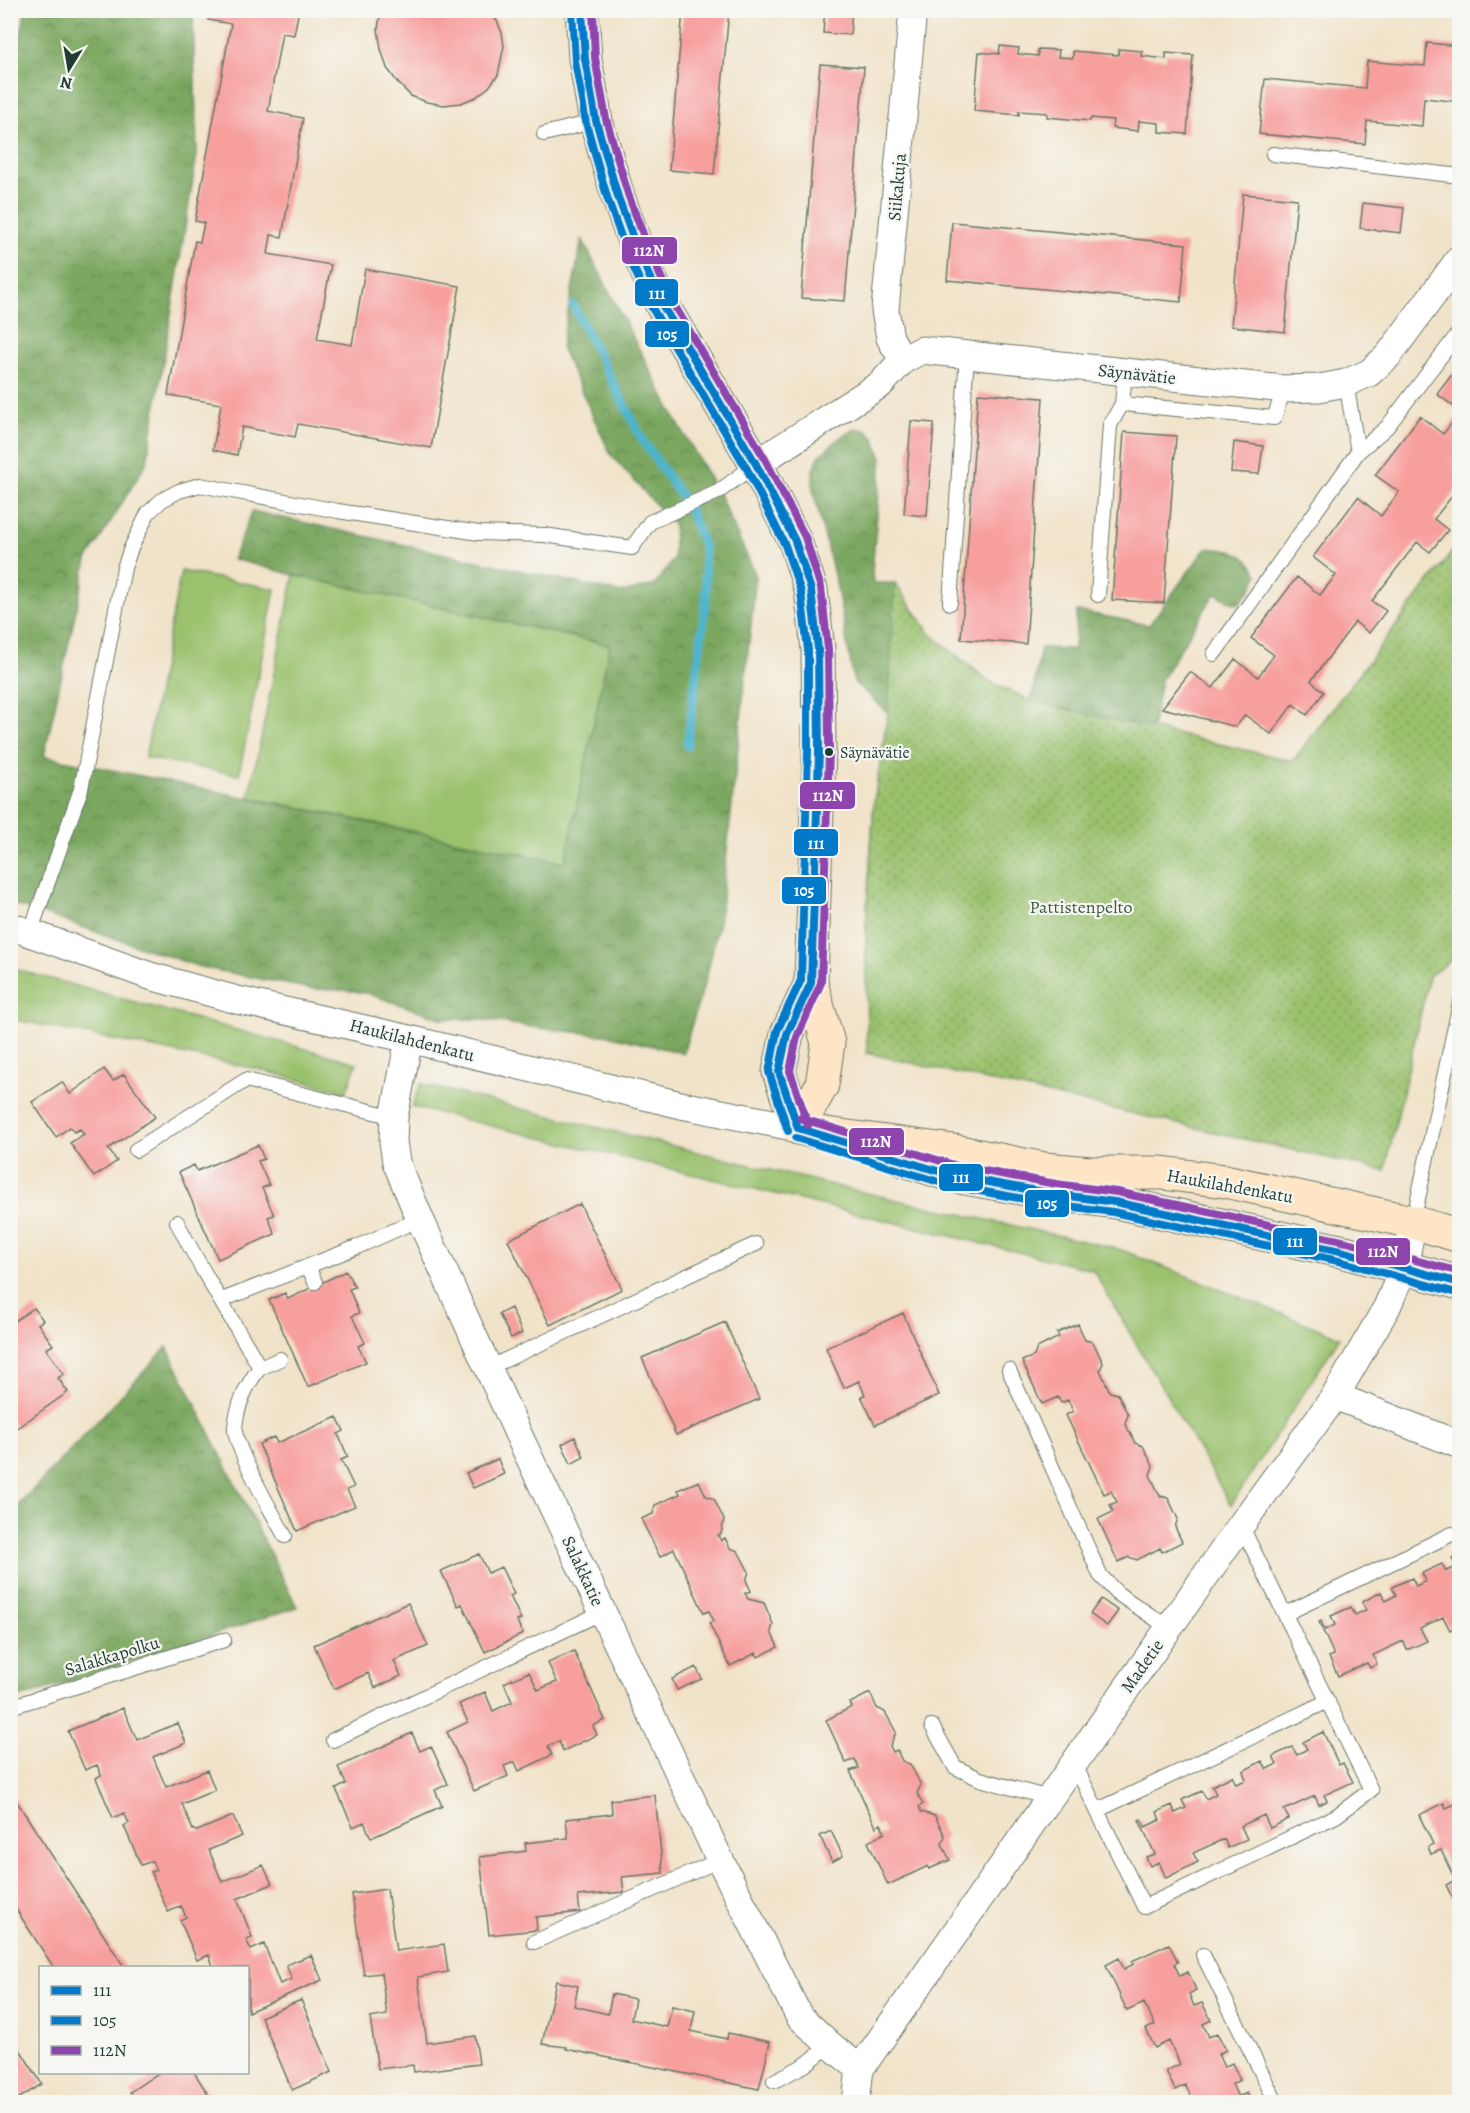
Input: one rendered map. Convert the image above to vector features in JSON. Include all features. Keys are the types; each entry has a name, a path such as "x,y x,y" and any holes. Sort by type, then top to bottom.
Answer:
{"main road":[{"path":"582,10 585,59 596,121 618,196 637,249 661,303 756,464 795,541 812,590 818,649 819,752 811,983 828,1043 822,1085 808,1131"},
{"path":"808,1131 778,1072 787,1034 811,983"},
{"name":"Haukilahdenkatu","path":"808,1131 954,1151 1044,1168 1090,1173 1162,1173 1225,1181 1413,1222 1460,1236"},
{"name":"Haukilahdenkatu","path":"808,1131 954,1176 1054,1194 1115,1202 1345,1252 1460,1283"}],"street":[{"name":"Siikakuja","path":"903,360 890,338 885,310 913,10"},
{"name":"Säynävätie","path":"756,464 880,384 903,360 922,350 1284,389 1319,388 1346,383 1369,373 1388,356 1460,258"},
{"name":"Haukilahdenkatu","path":"20,930 150,976 237,1000 648,1097 808,1131"},
{"name":"Salakkatie","path":"409,1039 394,1117 393,1141 396,1162 420,1219 720,1860 799,2016 860,2069"},
{"name":"Madetie","path":"856,2103 860,2069 1241,1525 1335,1396 1387,1307 1404,1267 1413,1222"},
{"path":"1335,1396 1460,1445"}],"lane":[{"path":"544,134 596,121"},
{"path":"1273,154 1460,176"},
{"path":"1214,654 1358,452 1387,427 1460,331"},
{"path":"950,603 967,355"},
{"path":"1098,595 1110,425 1122,404 1125,373"},
{"path":"1346,383 1358,452"},
{"path":"1122,404 1274,418 1284,389"},
{"path":"20,930 81,789 124,568 138,530 148,513 162,500 178,491 200,485 338,511 479,533 544,535 632,548 650,522 718,492 756,464"},
{"path":"1413,1222 1460,1003"},
{"path":"136,1150 246,1080 394,1117"},
{"path":"222,1300 420,1219"},
{"path":"177,1222 201,1270 222,1300 260,1368"},
{"path":"488,1368 756,1244"},
{"path":"308,1266 315,1282"},
{"path":"280,1359 260,1368 249,1381 235,1428 238,1444 285,1536"},
{"path":"1009,1370 1100,1575 1117,1593 1169,1628"},
{"path":"1074,1763 1144,1907 1336,1816 1371,1790 1241,1525"},
{"path":"1285,1614 1452,1534"},
{"path":"333,1740 603,1612"},
{"name":"Salakkapolku","path":"10,1707 224,1640"},
{"path":"1098,1810 1328,1701"},
{"path":"932,1726 955,1767 980,1779 1049,1798"},
{"path":"534,1942 720,1860"},
{"path":"1203,1955 1276,2103"},
{"path":"774,2081 805,2066 830,2045"}],"green space":[{"path":"25,11 189,11 193,17 197,154 147,462 87,560 44,756 565,863 610,645 294,575 233,559 252,511 621,593 655,585 674,558 674,525 611,455 561,347 582,239 677,422 718,492 756,576 720,917 707,975 683,1053 611,1036 478,1019 443,1019 366,993 312,989 200,967 11,904 10,190 12,169 10,114 13,80"},
{"name":"Pattistenpelto","path":"856,429 866,430 874,438 882,458 872,571 873,583 895,583 931,635 990,682 1031,701 1041,648 1074,649 1077,611 1149,625 1206,548 1230,551 1243,556 1258,575 1251,590 1238,604 1215,593 1161,680 1152,729 1293,761 1459,543 1350,928 1457,956 1429,976 1392,1139 867,1053 866,926 874,803 888,713 854,682 837,587 813,490 813,470 820,455 842,436"},
{"name":"Pattistenpelto","path":"1459,543 1459,956 1429,976 1385,1171 867,1053 866,926 874,803 888,713 895,583 931,635 990,682 1031,701 1293,761"},
{"path":"181,571 275,589 239,775 145,758"},
{"path":"294,575 610,645 565,863 249,797"},
{"path":"10,968 357,1063 346,1092 257,1069 11,1019"},
{"path":"421,1084 848,1189 1119,1249 1340,1337 1231,1505 1093,1270 412,1107"},
{"path":"167,1347 297,1607 11,1701 10,1514"}],"building":[{"path":"210,10 299,10 294,35 282,33 268,111 303,118 282,237 271,235 268,254 331,265 317,339 352,345 365,269 460,286 431,448 298,424 295,437 242,427 237,455 213,450 221,404 168,395 195,241 200,242 204,223 195,221 231,24 208,20"},
{"path":"381,10 486,10 497,21 502,33 504,46 498,75 489,87 476,97 461,103 444,105 411,96 387,68 378,29"},
{"path":"683,10 729,10 714,174 669,170"},
{"path":"825,10 852,10 850,35 823,33"},
{"path":"1427,43 1460,46 1460,102 1424,98 1422,126 1367,121 1365,144 1259,134 1265,79 1365,88 1367,61 1425,66"},
{"path":"1000,46 1019,48 1018,54 1038,56 1038,49 1059,50 1058,57 1073,58 1073,51 1118,55 1119,49 1142,51 1141,56 1166,59 1166,53 1193,55 1187,134 1159,132 1159,123 1139,121 1138,131 1112,128 1113,120 1091,118 1090,121 1047,117 1047,113 1019,111 1019,115 974,111 979,52 999,54"},
{"path":"820,64 864,67 845,301 801,298"},
{"path":"1243,194 1297,199 1285,332 1231,326"},
{"path":"1363,203 1404,208 1401,233 1360,228"},
{"path":"952,222 1186,244 1181,302 947,280"},
{"path":"1460,364 1460,411 1437,394"},
{"path":"978,393 1043,398 1026,644 961,639"},
{"path":"1460,413 1460,486 1434,519 1448,530 1430,552 1417,542 1372,601 1386,611 1369,633 1355,622 1311,681 1324,692 1307,715 1293,704 1271,734 1245,715 1236,727 1162,708 1190,672 1213,688 1235,659 1258,677 1274,655 1251,638 1297,577 1320,595 1336,575 1313,557 1358,497 1381,516 1399,492 1375,475 1420,416 1443,434"},
{"path":"911,421 934,423 927,516 904,514"},
{"path":"1124,432 1176,436 1164,603 1112,600"},
{"path":"1234,442 1263,446 1259,474 1231,472"},
{"path":"104,1069 113,1081 124,1074 155,1117 108,1149 117,1161 94,1177 70,1143 84,1134 80,1129 74,1132 70,1127 56,1137 32,1102 62,1082 70,1094"},
{"path":"258,1145 264,1159 258,1161 269,1185 262,1188 274,1215 268,1217 275,1234 218,1259 179,1172 194,1165 197,1171"},
{"path":"580,1204 622,1289 550,1325 508,1240"},
{"path":"346,1271 355,1287 349,1289 359,1313 352,1316 365,1343 358,1346 366,1362 308,1387 269,1300 285,1293 288,1299"},
{"path":"34,1308 43,1320 38,1324 53,1345 46,1349 64,1374 58,1378 68,1392 17,1428 10,1419 10,1324"},
{"path":"511,1308 522,1333 511,1338 499,1314"},
{"path":"903,1313 939,1395 875,1425 861,1396 865,1395 859,1381 844,1388 826,1348"},
{"path":"725,1322 759,1399 676,1435 642,1358"},
{"path":"1078,1324 1085,1340 1093,1342 1103,1363 1100,1370 1110,1392 1118,1394 1128,1415 1125,1423 1135,1443 1143,1446 1153,1466 1150,1475 1160,1496 1168,1498 1178,1519 1175,1527 1182,1542 1162,1552 1160,1548 1137,1560 1129,1557 1118,1562 1098,1519 1113,1512 1110,1505 1117,1502 1111,1491 1104,1494 1066,1415 1073,1411 1068,1400 1061,1403 1058,1397 1042,1404 1022,1361 1034,1356 1037,1348 1059,1337 1057,1333"},
{"path":"337,1417 344,1431 338,1434 348,1457 341,1460 354,1487 347,1490 355,1506 297,1531 259,1444 274,1437 277,1443"},
{"path":"575,1437 584,1457 571,1464 562,1444"},
{"path":"498,1459 504,1474 473,1488 466,1473"},
{"path":"699,1481 706,1496 714,1499 724,1520 721,1534 718,1535 721,1541 725,1538 730,1548 738,1551 749,1572 746,1580 751,1591 745,1593 748,1599 764,1603 773,1624 771,1632 778,1647 758,1657 756,1653 730,1666 709,1623 714,1621 709,1611 704,1613 674,1549 660,1557 641,1519 653,1514 655,1505 680,1494 678,1490"},
{"path":"479,1554 488,1573 501,1567 514,1594 510,1596 521,1619 517,1621 523,1634 485,1652 462,1604 458,1606 441,1571"},
{"path":"1460,1555 1460,1625 1450,1630 1443,1617 1420,1628 1427,1641 1407,1650 1403,1641 1373,1655 1377,1664 1370,1668 1367,1663 1338,1676 1329,1657 1334,1655 1319,1622 1321,1621 1325,1630 1335,1625 1331,1616 1351,1607 1355,1615 1366,1610 1362,1602 1381,1592 1386,1601 1396,1595 1392,1588 1394,1586 1412,1578 1416,1586 1426,1581 1422,1573 1442,1564 1446,1571 1456,1567 1452,1558"},
{"path":"1101,1599 1118,1611 1107,1626 1090,1614"},
{"path":"408,1603 428,1646 394,1661 401,1676 375,1688 368,1673 334,1689 314,1645"},
{"path":"574,1651 605,1720 593,1726 597,1735 563,1751 559,1741 548,1746 552,1755 519,1771 515,1762 504,1766 508,1776 474,1791 447,1732 468,1722 459,1704 485,1692 493,1711 512,1702 504,1683 529,1672 538,1690 557,1682 548,1663"},
{"path":"696,1667 702,1679 677,1690 672,1679"},
{"path":"870,1693 877,1708 885,1712 896,1732 890,1746 893,1752 897,1750 902,1761 910,1764 921,1785 917,1793 923,1804 919,1807 921,1812 935,1816 945,1836 942,1844 950,1860 929,1869 928,1866 888,1885 868,1842 885,1833 881,1824 876,1827 850,1771 859,1768 855,1759 846,1763 826,1720 852,1707 850,1703"},
{"path":"123,1708 137,1740 178,1723 186,1743 153,1757 166,1787 207,1770 215,1790 182,1804 193,1830 197,1831 233,1816 242,1836 209,1850 222,1882 263,1865 272,1884 237,1899 252,1937 246,1939 251,1950 264,1944 280,1984 292,1979 286,1965 311,1955 322,1980 249,2012 249,1966 213,1966 209,1955 197,1960 180,1920 186,1917 181,1906 168,1912 151,1872 156,1870 152,1861 141,1865 124,1826 129,1823 124,1813 113,1818 96,1778 101,1775 97,1765 85,1770 68,1731"},
{"path":"1323,1732 1339,1765 1343,1763 1353,1782 1324,1795 1327,1801 1319,1805 1315,1796 1284,1810 1289,1819 1270,1828 1264,1815 1241,1826 1247,1839 1228,1848 1224,1839 1193,1853 1198,1862 1166,1878 1159,1862 1150,1866 1146,1857 1155,1854 1139,1820 1141,1819 1145,1827 1160,1820 1157,1812 1172,1805 1175,1813 1186,1808 1182,1800 1184,1799 1202,1791 1206,1799 1216,1794 1212,1786 1232,1776 1236,1784 1246,1780 1243,1771 1262,1761 1267,1769 1277,1764 1273,1756 1292,1747 1297,1755 1307,1749 1303,1742"},
{"path":"412,1733 420,1751 431,1746 448,1784 435,1790 442,1806 371,1838 364,1822 353,1827 336,1789 346,1784 338,1767"},
{"path":"10,1791 124,1966 53,1966 10,1900"},
{"path":"655,1795 663,1873 622,1877 624,1892 578,1896 580,1912 536,1917 537,1930 489,1935 480,1857 526,1851 525,1843 568,1838 566,1819 612,1814 611,1800"},
{"path":"1460,1802 1460,1901 1455,1903 1446,1885 1455,1880 1441,1850 1431,1854 1428,1847 1433,1844 1419,1815 1444,1803 1446,1808"},
{"path":"831,1831 843,1856 832,1862 820,1836"},
{"path":"387,1889 396,1951 444,1944 448,1972 418,1977 427,2043 475,2036 479,2064 414,2072 413,2065 378,2069 370,2018 387,2015 381,1973 364,1975 352,1894"},
{"path":"1169,1944 1178,1962 1174,1964 1180,1976 1188,1972 1196,1990 1189,1994 1194,2006 1202,2003 1211,2020 1203,2024 1209,2037 1217,2033 1226,2050 1218,2054 1224,2067 1232,2063 1240,2080 1232,2084 1238,2097 1247,2093 1251,2102 1194,2102 1185,2085 1175,2090 1166,2071 1180,2064 1169,2041 1155,2048 1146,2029 1155,2025 1144,2003 1127,2011 1106,1965 1119,1958 1124,1969 1134,1964 1132,1961"},
{"path":"556,1981 578,1986 574,2006 608,2014 612,1994 635,1999 631,2019 667,2027 672,2006 695,2011 691,2031 727,2039 728,2033 770,2042 759,2089 566,2049 567,2047 542,2044"},
{"path":"301,2000 332,2072 292,2090 261,2017"},
{"path":"10,2034 42,2084 13,2102 10,2102"},
{"path":"157,2074 195,2074 213,2102 137,2102 130,2092"}],"waterway":[{"path":"573,305 643,441 688,506 704,548 706,600 687,746"}],"transit line":[{"name":"111","path":"582,10 585,59 596,121 618,197 637,249 661,303 756,464 795,541 811,590 818,649 819,752 811,983 787,1034 779,1072 798,1128"},
{"name":"112N","path":"593,10 595,58 606,119 628,194 647,245 670,298 765,459 805,537 821,588 828,649 829,752 821,983 797,1037 790,1071 808,1125"},
{"name":"105","path":"572,11 575,61 586,123 608,200 627,253 652,308 747,469 785,545 801,592 808,650 808,752 801,980 777,1031 769,1072 788,1131"},
{"name":"112N","path":"800,1118 957,1166 1056,1184 1117,1192 1347,1242 1460,1272"},
{"name":"111","path":"798,1128 954,1176 1054,1194 1115,1202 1345,1252 1460,1283"},
{"name":"105","path":"796,1138 952,1186 1052,1204 1113,1212 1343,1262 1457,1293"}],"place":[{"name":"Säynävätie","path":"829,752"}]}
